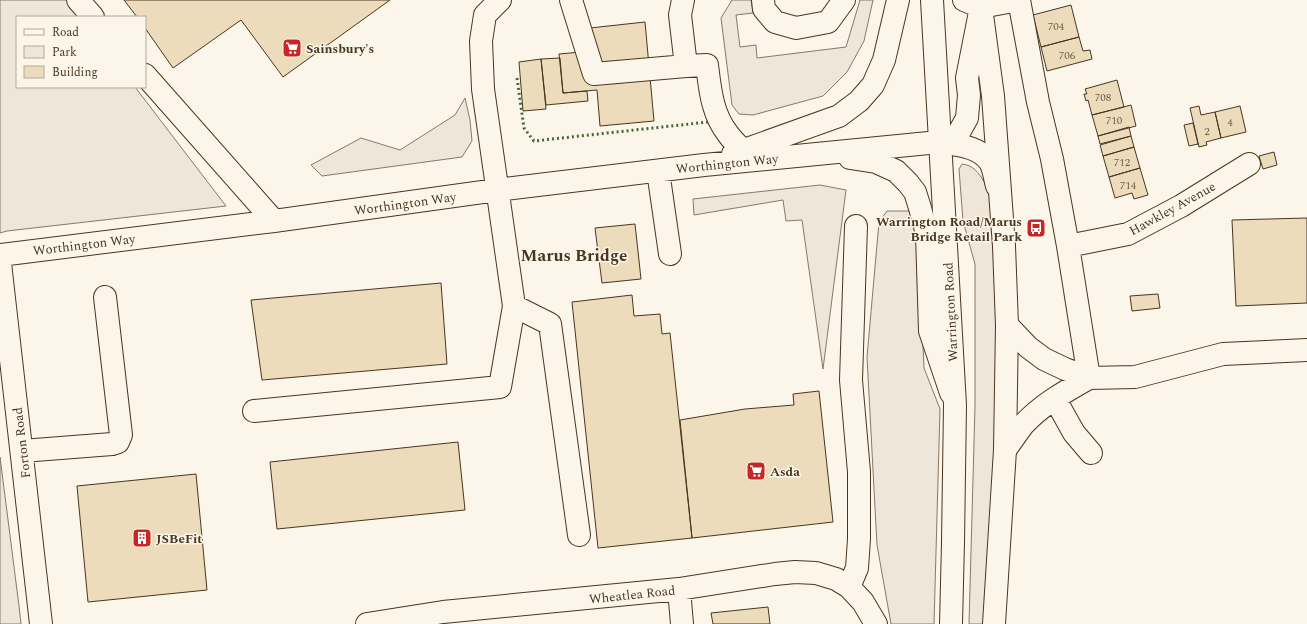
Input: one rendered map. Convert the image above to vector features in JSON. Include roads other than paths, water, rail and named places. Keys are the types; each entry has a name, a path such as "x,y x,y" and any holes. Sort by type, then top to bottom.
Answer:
{"main road":[{"path":"78,0 92,16"},
{"path":"254,411 500,387 514,306 483,89 481,41 485,16 500,0"},
{"path":"571,0 594,74 707,65 713,105 720,122 727,134 743,150"},
{"path":"763,0 764,9 775,22 796,28 828,22 844,0"},
{"path":"704,165 839,116 859,101 873,85 884,60 898,0"},
{"name":"Warrington Road","path":"932,0 955,405 951,624"},
{"path":"994,624 1005,450 1007,325 1004,246 993,96 975,2 1019,0 1038,102 1052,159 1068,246 1089,378"},
{"name":"Worthington Way","path":"0,255 274,221 497,190 704,165 939,142 957,136 967,118 969,95 967,78 975,2"},
{"path":"682,7 686,66"},
{"path":"146,77 274,221"},
{"name":"Worthington Way","path":"939,142 964,146 979,152 990,163 1001,201"},
{"name":"Worthington Way","path":"810,154 876,162 896,171 915,192 926,234 930,331 955,405"},
{"name":"Hawkley Avenue","path":"1068,246 1128,234 1181,206 1249,164"},
{"path":"658,171 670,254"},
{"path":"849,588 857,568 859,539 859,472 851,380 856,226"},
{"name":"Forton Road","path":"0,262 42,624"},
{"path":"22,451 112,444 118,442 121,435 104,297"},
{"path":"514,306 550,324 579,535"},
{"path":"1007,325 1028,347 1044,359 1065,370 1089,378 1135,376 1223,354 1307,350"},
{"path":"1005,450 1024,424 1045,406 1089,378"},
{"path":"1055,399 1074,433 1091,453"},
{"name":"Wheatlea Road","path":"367,624 443,612 679,589 795,572 816,573 836,579 849,588 863,602 876,624"},
{"path":"679,589 682,624"}],"place":[{"name":"Sainsbury's","path":"292,48"},
{"name":"Warrington Road/Marus Bridge Retail Park","path":"1036,228"},
{"name":"Asda","path":"756,471"},
{"name":"JSBeFit","path":"142,538"}],"district":[{"name":"Marus Bridge","path":"574,255"}]}
